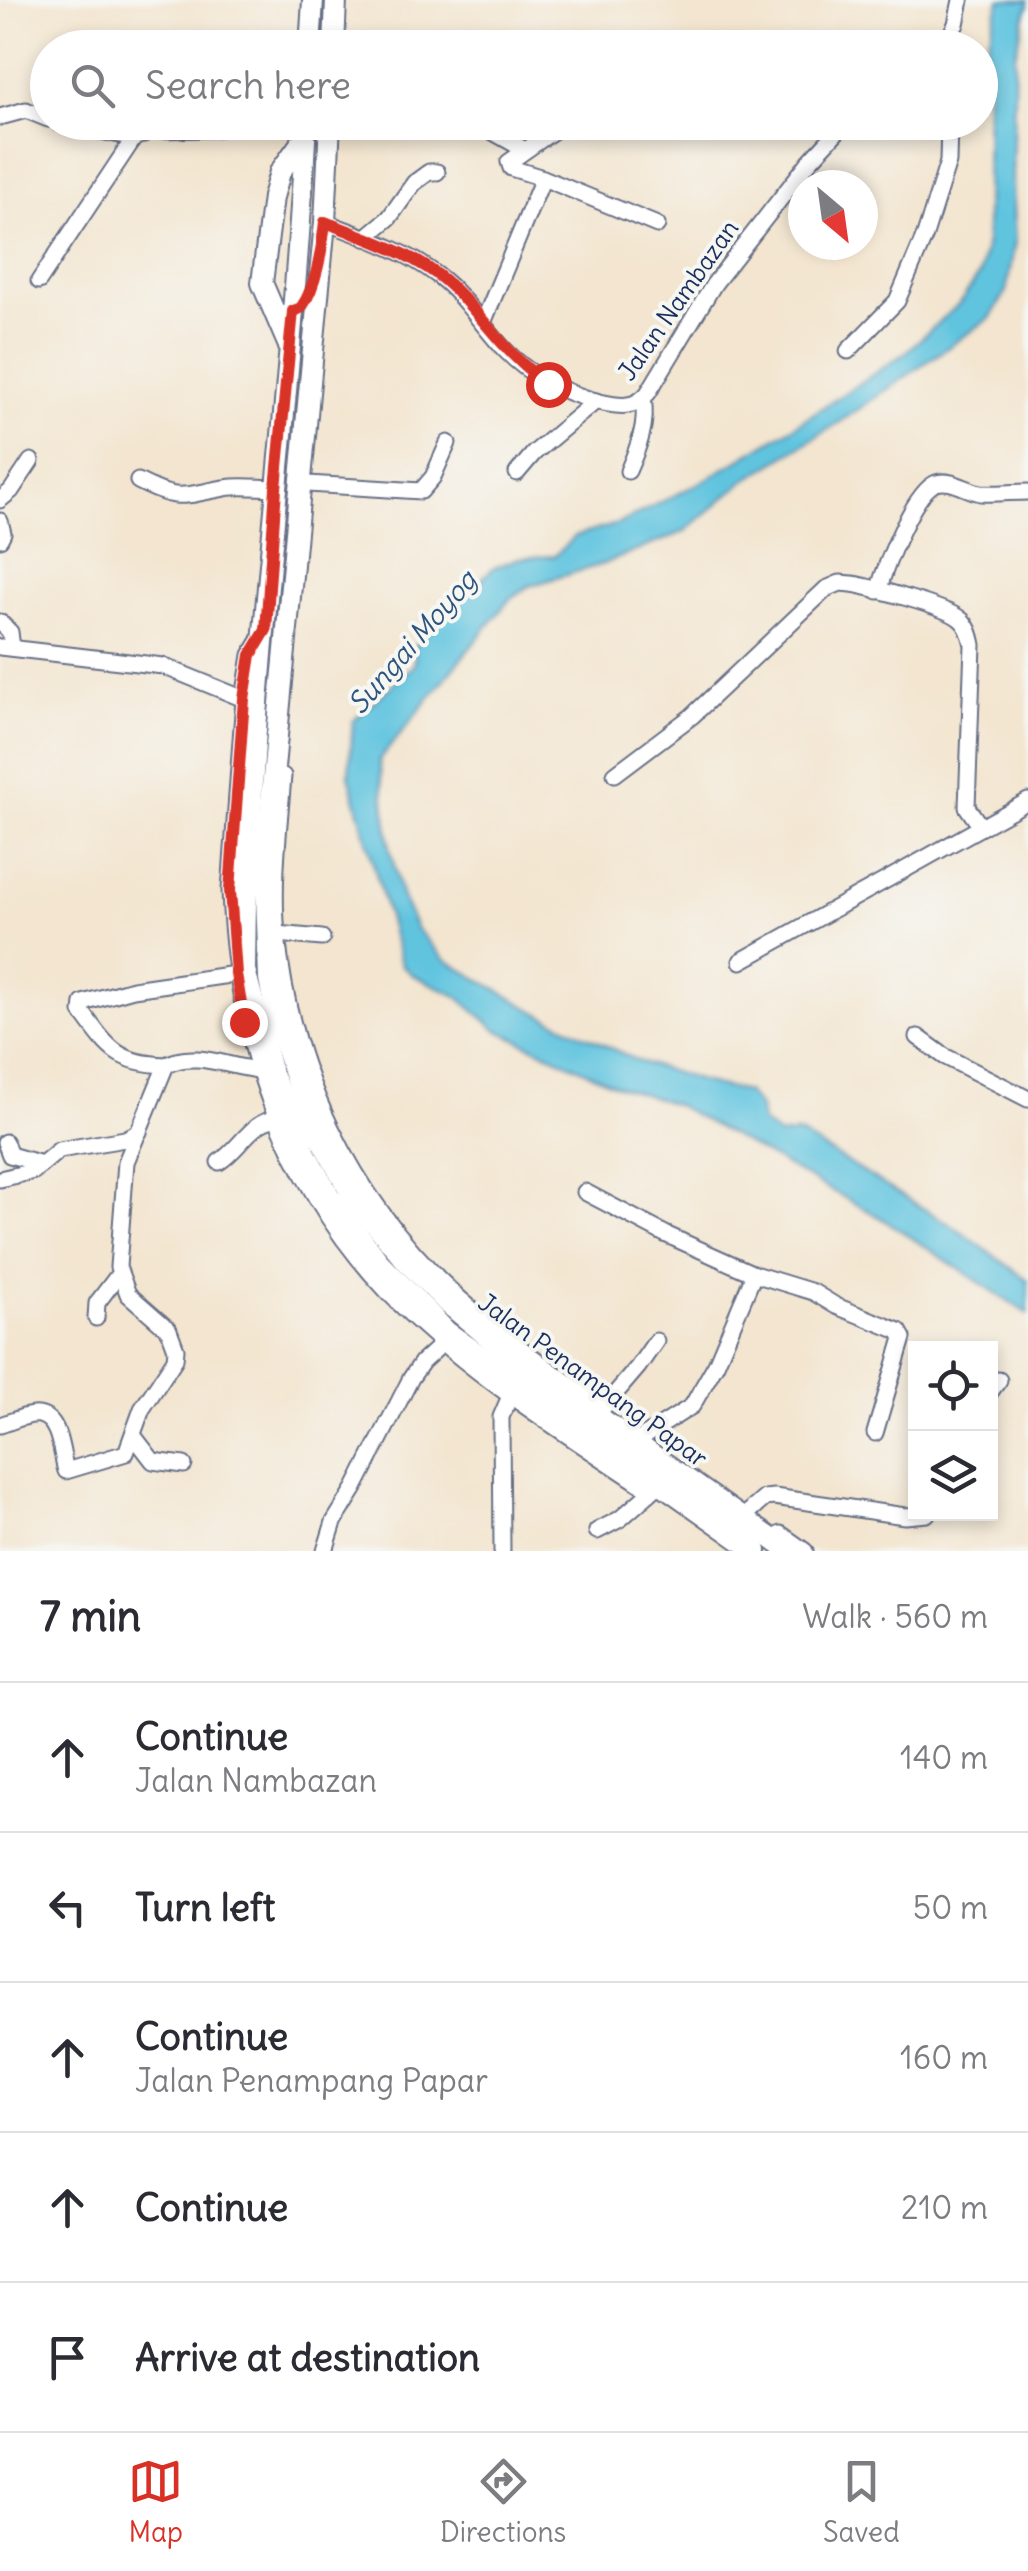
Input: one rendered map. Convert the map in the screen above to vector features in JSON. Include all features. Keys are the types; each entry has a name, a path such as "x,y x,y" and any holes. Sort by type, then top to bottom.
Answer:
{"main road":[{"path":"311,30 313,0"},
{"path":"335,30 336,0"},
{"path":"290,348 262,283 273,197 296,140"},
{"name":"Jalan Penampang Papar","path":"302,140 293,311 248,844 246,970 272,1074 285,1109 330,1196 378,1262 447,1332 749,1548"},
{"name":"Jalan Penampang Papar","path":"329,140 325,222 265,864 269,978 277,1021 317,1132 354,1199 408,1263 474,1327 789,1551"},
{"path":"293,311 306,303 322,249"}],"street":[{"path":"953,30 961,0"},
{"path":"0,117 30,112"},
{"path":"39,281 133,140"},
{"path":"508,140 525,150"},
{"path":"540,140 512,158 509,166 658,225"},
{"name":"Jalan Nambazan","path":"325,222 366,238 438,276 524,368 548,384 623,407 643,399 714,284 830,140"},
{"path":"848,352 896,301 903,287 925,236 948,162 949,140"},
{"path":"366,238 389,218 414,182 429,172 437,172"},
{"path":"483,323 543,178"},
{"path":"628,471 640,443 643,399"},
{"path":"517,472 596,401"},
{"path":"308,484 422,490 433,477 448,443"},
{"path":"303,455 310,474 275,897 285,996 328,1127 364,1190 450,1290 602,1408 805,1551"},
{"path":"0,500 30,461"},
{"path":"138,482 180,498 226,488 276,488"},
{"path":"878,591 886,562 933,484 947,482 982,493 1028,492"},
{"path":"0,521 0,539"},
{"path":"614,774 692,716 826,589 840,583 955,615 971,635 967,807 980,827"},
{"path":"0,622 10,632 6,648 163,666 244,699"},
{"path":"266,630 251,655 224,892 244,1022 276,1119 314,1198 388,1292 510,1396 642,1485 658,1482"},
{"path":"742,961 1028,800"},
{"path":"277,934 322,938"},
{"path":"236,974 133,988 83,1003 82,1012 118,1056 143,1064 166,1065 182,1058 196,1058 258,1070"},
{"path":"918,1038 944,1056 1028,1099"},
{"path":"0,1424 37,1414 44,1416 56,1430 66,1471 126,1454 142,1409 175,1359 176,1349 169,1330 128,1294 119,1274 122,1178 128,1154 166,1065"},
{"path":"218,1162 234,1153 259,1124 276,1119"},
{"path":"0,1178 28,1173 59,1150 125,1139 138,1132"},
{"path":"6,1142 10,1154 42,1164"},
{"path":"585,1192 754,1274 813,1292 836,1306 899,1331 903,1338 875,1433"},
{"path":"96,1318 98,1303 119,1274"},
{"path":"643,1437 692,1406 716,1364 754,1274"},
{"path":"602,1408 656,1341"},
{"path":"325,1551 334,1522 346,1506 411,1378 444,1342"},
{"path":"502,1551 500,1417 510,1396"},
{"path":"132,1435 153,1461 184,1465"},
{"path":"597,1531 620,1519 658,1482"},
{"path":"749,1512 765,1498 774,1497 908,1516"}],"water":[{"path":"1000,0 1028,0 1015,55 1012,183 1015,242 1006,292 990,318 840,422 744,481 684,532 603,564 529,586 509,600 379,760 390,848 401,895 416,928 444,959 538,1013 638,1061 746,1092 759,1107 762,1123 779,1136 798,1133 951,1225 1028,1280 1028,1314 883,1219 676,1105 615,1085 497,1030 457,996 411,974 401,964 349,775 353,721 414,665 415,645 493,568 519,558 555,556 575,536 618,524 707,479 904,354 960,303 980,274 986,242 987,140 998,140 998,30 992,30"}],"route":[{"path":"244,1022 230,890 244,699 251,655 266,630 293,311 306,303 322,249 325,222 373,241 438,276 502,347 548,384"}],"water label":[{"name":"Sungai Moyog","path":"412,642"}]}
